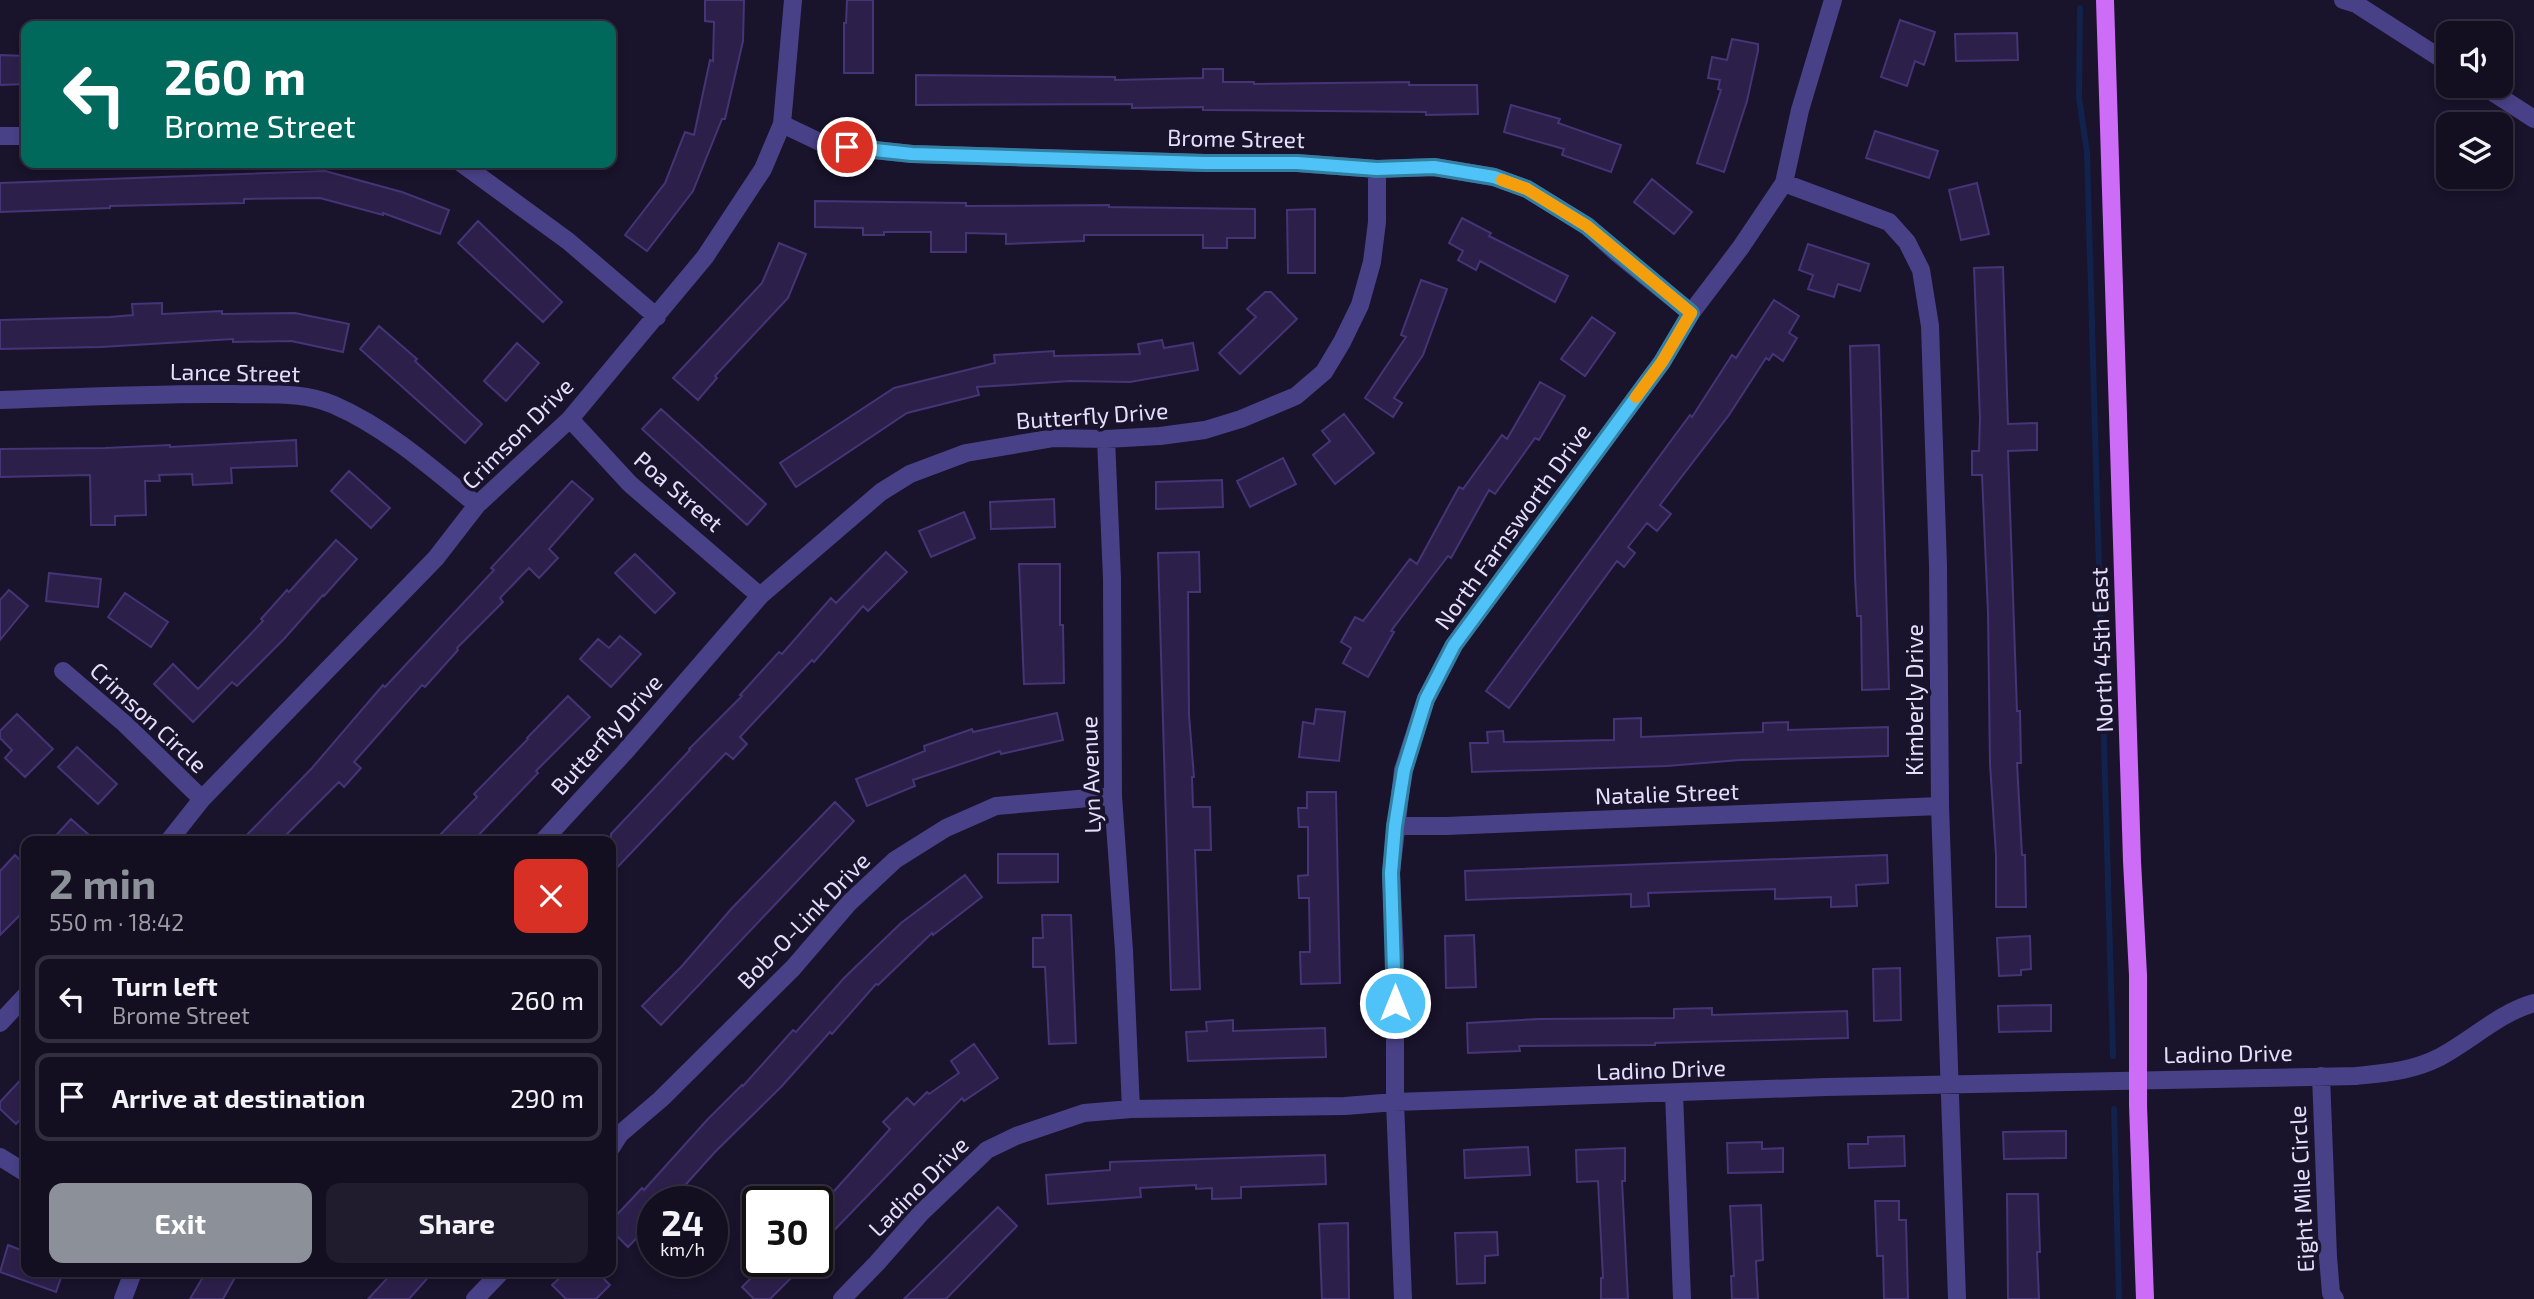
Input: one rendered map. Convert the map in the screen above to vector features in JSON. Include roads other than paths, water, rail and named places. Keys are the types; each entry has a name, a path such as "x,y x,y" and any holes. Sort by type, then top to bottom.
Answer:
{"main road":[{"name":"North 45th East","path":"2105,0 2132,861 2138,975 2138,1079 2145,1299"}],"street":[{"name":"Crimson Drive","path":"173,836 202,799 436,558 477,506 570,419 705,257 763,169 782,124 793,0"},
{"name":"North Farnsworth Drive","path":"1403,1299 1395,1102 1395,954 1391,873 1404,770 1426,699 1454,645 1662,362 1691,313 1741,247 1784,183 1800,110 1833,0"},
{"path":"2343,0 2356,5 2436,55"},
{"path":"2502,98 2534,119"},
{"name":"Brome Street","path":"782,124 826,145 912,154 1205,163 1297,163 1377,169 1434,167 1494,177 1527,189 1587,226 1691,313"},
{"path":"0,136 21,136"},
{"path":"468,168 568,241 657,317"},
{"name":"Butterfly Drive","path":"547,836 624,753 760,596 881,492 910,474 966,453 1054,438 1106,439 1205,430 1241,419 1296,396 1324,372 1360,304 1372,262 1377,222 1377,169"},
{"name":"Kimberly Drive","path":"1784,183 1889,222 1907,242 1921,270 1930,326 1938,566 1940,806 1958,1299"},
{"name":"Lance Street","path":"0,400 187,394 299,395 333,404 370,425 421,460 477,506"},
{"name":"Poa Street","path":"570,419 630,484 760,596"},
{"name":"Lyn Avenue","path":"1106,439 1112,578 1113,796 1131,1109"},
{"name":"Crimson Circle","path":"63,671 125,724 202,799"},
{"name":"Bob-O-Link Drive","path":"616,1133 661,1099 784,977 849,903 895,860 946,828 996,806 1113,796"},
{"name":"Natalie Street","path":"1395,826 1940,806"},
{"path":"0,1023 21,1000"},
{"name":"Ladino Drive","path":"842,1299 921,1213 986,1150 1016,1136 1084,1113 1131,1109 1345,1105 2400,1072 2439,1057 2518,1007 2534,1003"},
{"name":"Eight Mile Circle","path":"2321,1076 2328,1257 2331,1293 2335,1299"},
{"path":"1674,1093 1682,1299"},
{"path":"0,1157 21,1170"},
{"path":"123,1299 131,1277"},
{"path":"475,1299 496,1277"}],"waterway":[{"path":"2080,8 2079,98 2087,152 2113,1056"},
{"path":"2114,1109 2119,1299"}]}
